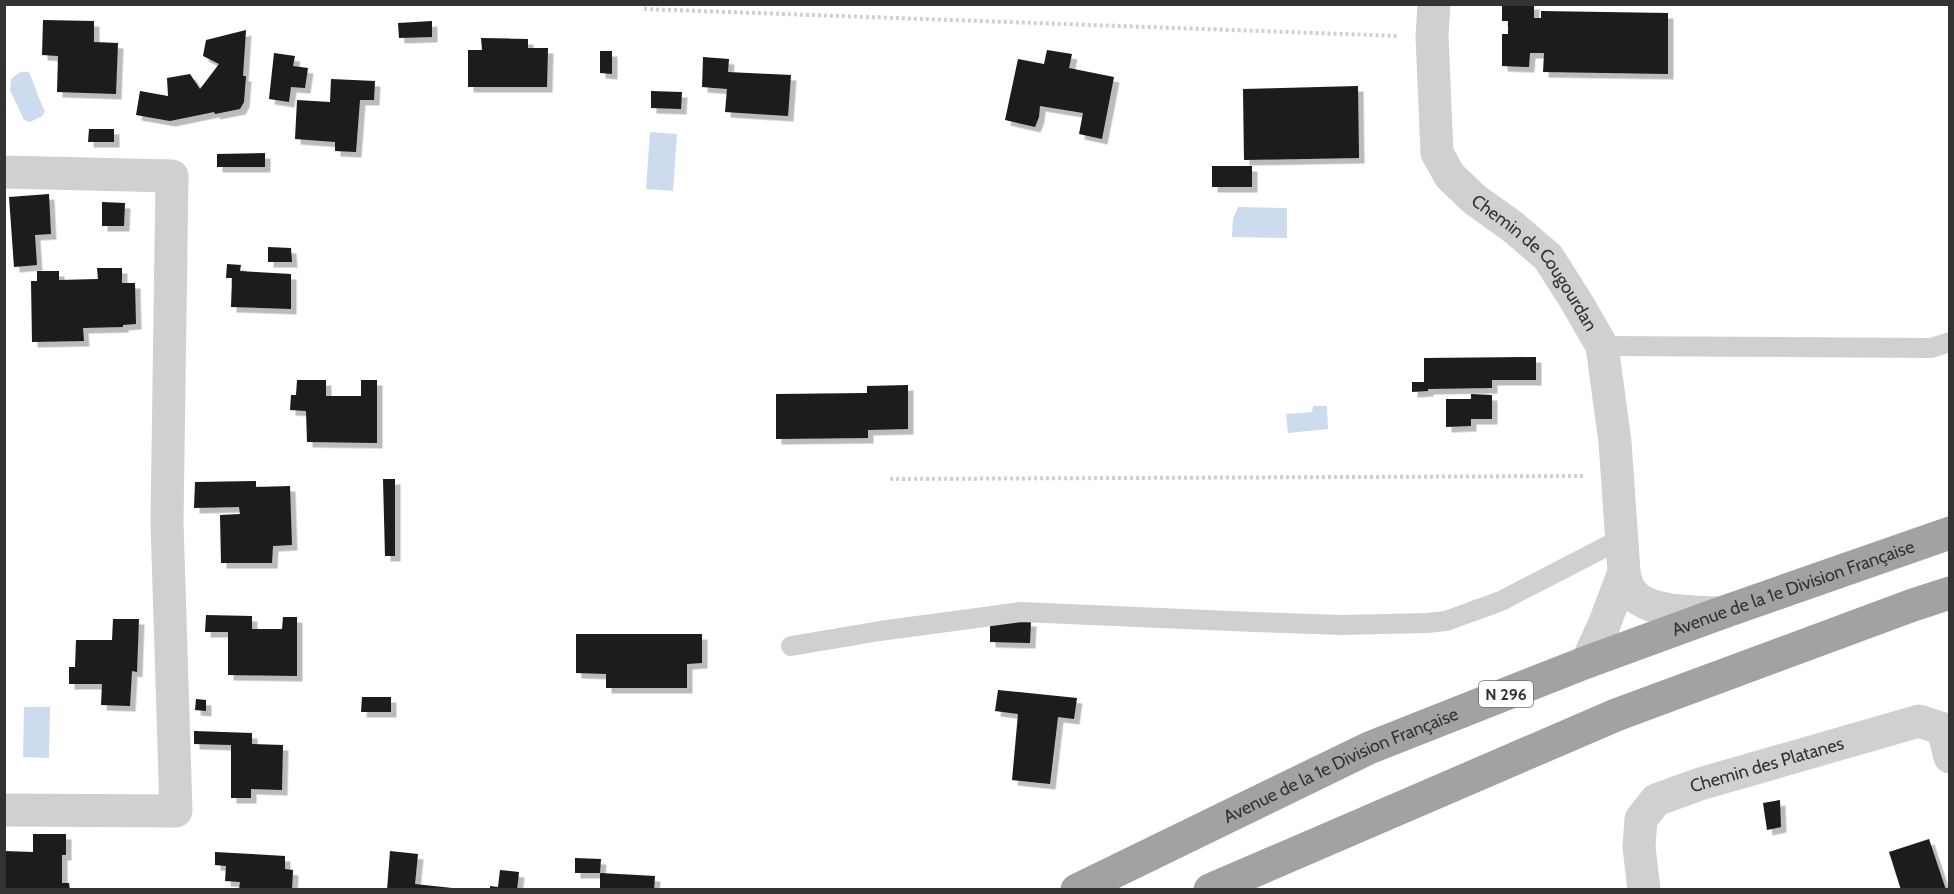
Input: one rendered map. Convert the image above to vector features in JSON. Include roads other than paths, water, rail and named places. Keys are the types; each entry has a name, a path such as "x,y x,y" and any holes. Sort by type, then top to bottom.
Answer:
{"highway":[{"name":"Avenue de la 1e Division Française","path":"1077,890 1369,748 1587,662 1950,533"},
{"path":"1210,890 1616,715 1950,593"}],"street":[{"name":"Chemin de Cougourdan","path":"1434,4 1432,37 1437,153 1450,176 1474,199 1513,226 1548,257 1602,346 1615,442 1624,572 1630,590 1640,602 1672,610 1721,613"},
{"path":"4,172 172,176 167,522 176,811 4,810"},
{"name":"Chemin de Cougourdan","path":"1587,662 1624,572"},
{"name":"Chemin des Platanes","path":"1644,890 1639,846 1641,819 1656,800 1700,784 1919,721 1943,729 1950,757"}],"lane":[{"path":"1602,346 1931,348 1950,342"},
{"path":"790,646 1021,612 1342,625 1446,621 1501,601 1621,540"}],"water":[{"path":"20,72 29,72 45,111 42,116 30,122 24,120 10,90 11,79"},
{"path":"650,132 677,134 673,191 646,189"},
{"path":"1238,207 1287,208 1287,238 1232,237 1233,219"},
{"path":"1313,406 1327,406 1328,429 1288,433 1286,414 1312,412"},
{"path":"24,707 50,707 49,758 23,757"}]}
